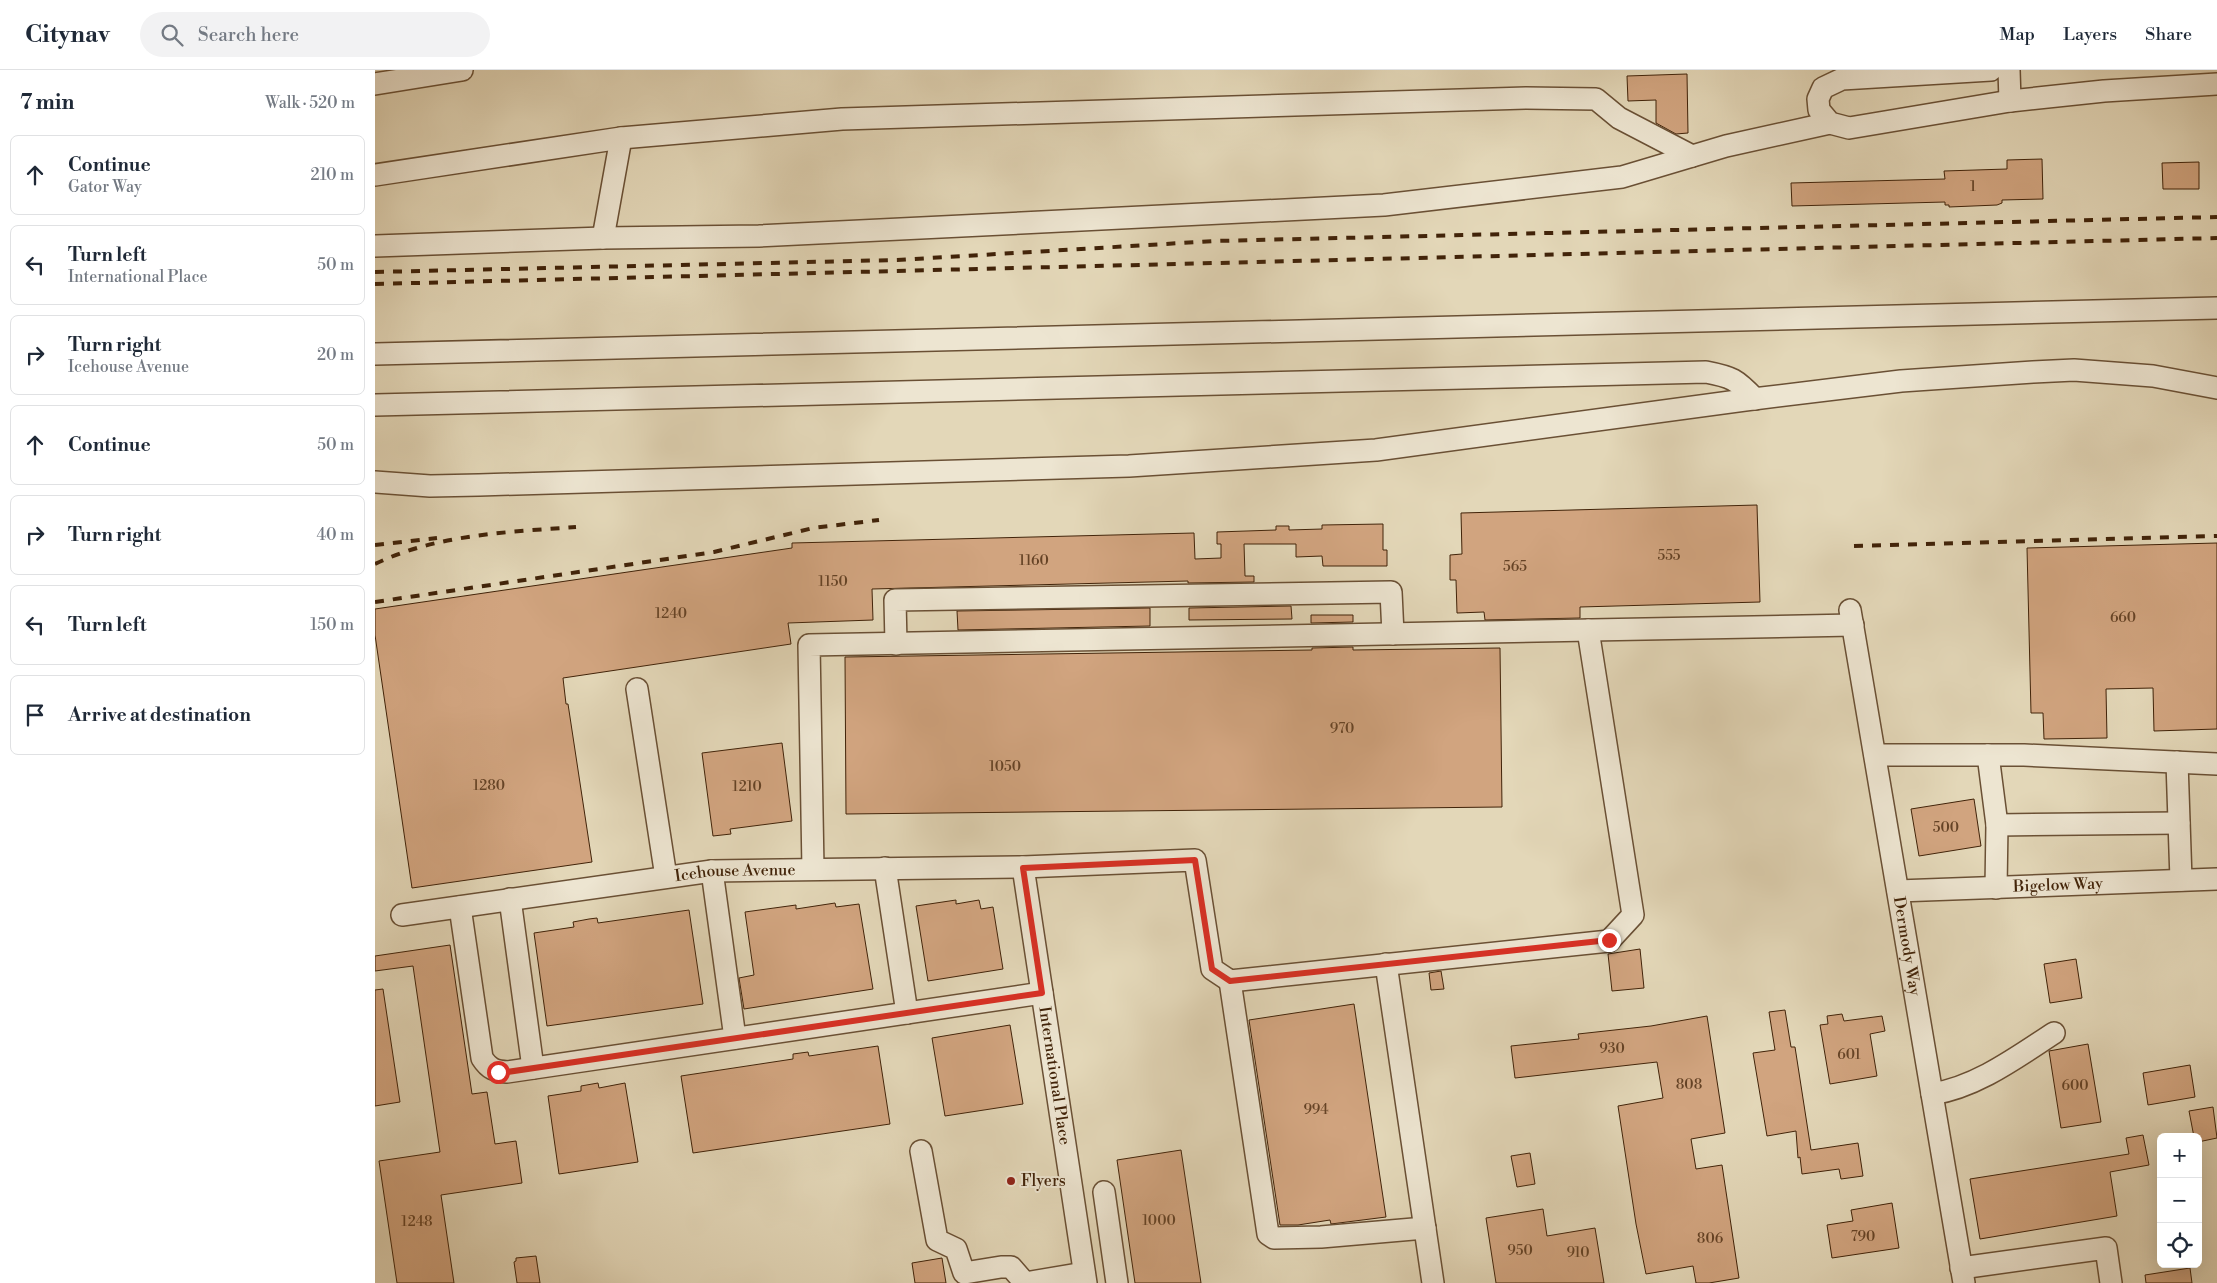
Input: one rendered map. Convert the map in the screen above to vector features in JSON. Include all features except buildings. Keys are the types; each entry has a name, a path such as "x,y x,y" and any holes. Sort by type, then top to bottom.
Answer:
{"street":[{"path":"375,84 462,70"},
{"path":"1830,123 1819,110 1818,100 1823,88 1842,79 1991,70"},
{"path":"2009,70 2010,101"},
{"path":"375,246 603,238 759,236 1384,205 1622,177 1727,146 1830,123 1849,128 2010,101 2104,90 2217,84"},
{"path":"375,175 621,138 842,119 1526,98 1595,99 1619,118 1692,156"},
{"path":"603,238 621,138"},
{"path":"375,354 2217,308"},
{"path":"375,482 429,486 1201,462 1376,450 1901,381 2074,370 2153,376 2217,388"},
{"path":"375,405 1706,372 1729,376 1741,384 1755,399"},
{"path":"896,644 895,600 1391,592 1393,634"},
{"name":"Dermody Way","path":"1588,630 1851,618 1962,1276"},
{"path":"813,869 809,645 1588,630 1633,915 1609,940 1230,981 1268,1234 1274,1238 1321,1237 1425,1228"},
{"path":"637,689 666,877"},
{"path":"1875,755 1988,755 2217,764"},
{"path":"1988,755 1997,825 1995,888"},
{"path":"2177,762 2181,880"},
{"path":"1997,825 2179,823"},
{"name":"Icehouse Avenue","path":"402,915 712,871 1023,868 1195,860 1212,969 1230,981"},
{"path":"885,868 907,1013"},
{"name":"International Place","path":"1023,868 1085,1278"},
{"path":"712,871 735,1038"},
{"name":"Bigelow Way","path":"1898,891 2217,879"},
{"path":"510,900 533,1068"},
{"path":"460,906 483,1058 488,1067 507,1072 1042,993"},
{"path":"1386,964 1433,1283"},
{"path":"1932,1094 1948,1091 1997,1069 2054,1033"},
{"path":"921,1151 937,1240 956,1249 964,1273 1011,1267 1025,1283 1085,1278"},
{"path":"1104,1192 1117,1283"},
{"path":"1077,1222 1108,1218"},
{"path":"1962,1276 2106,1248 2111,1283"}],"railway":[{"path":"375,272 897,260 1215,241 2217,217"},
{"path":"375,284 2217,238"},
{"path":"375,602 714,552 813,528 879,520"},
{"path":"375,564 423,546 448,540 499,533 576,527"},
{"path":"1854,546 2217,536"},
{"path":"375,545 437,538"}],"place":[{"name":"Flyers","path":"1011,1181"}],"route":[{"path":"498,1072 1042,993 1023,868 1195,860 1212,969 1230,981 1609,940"}]}
